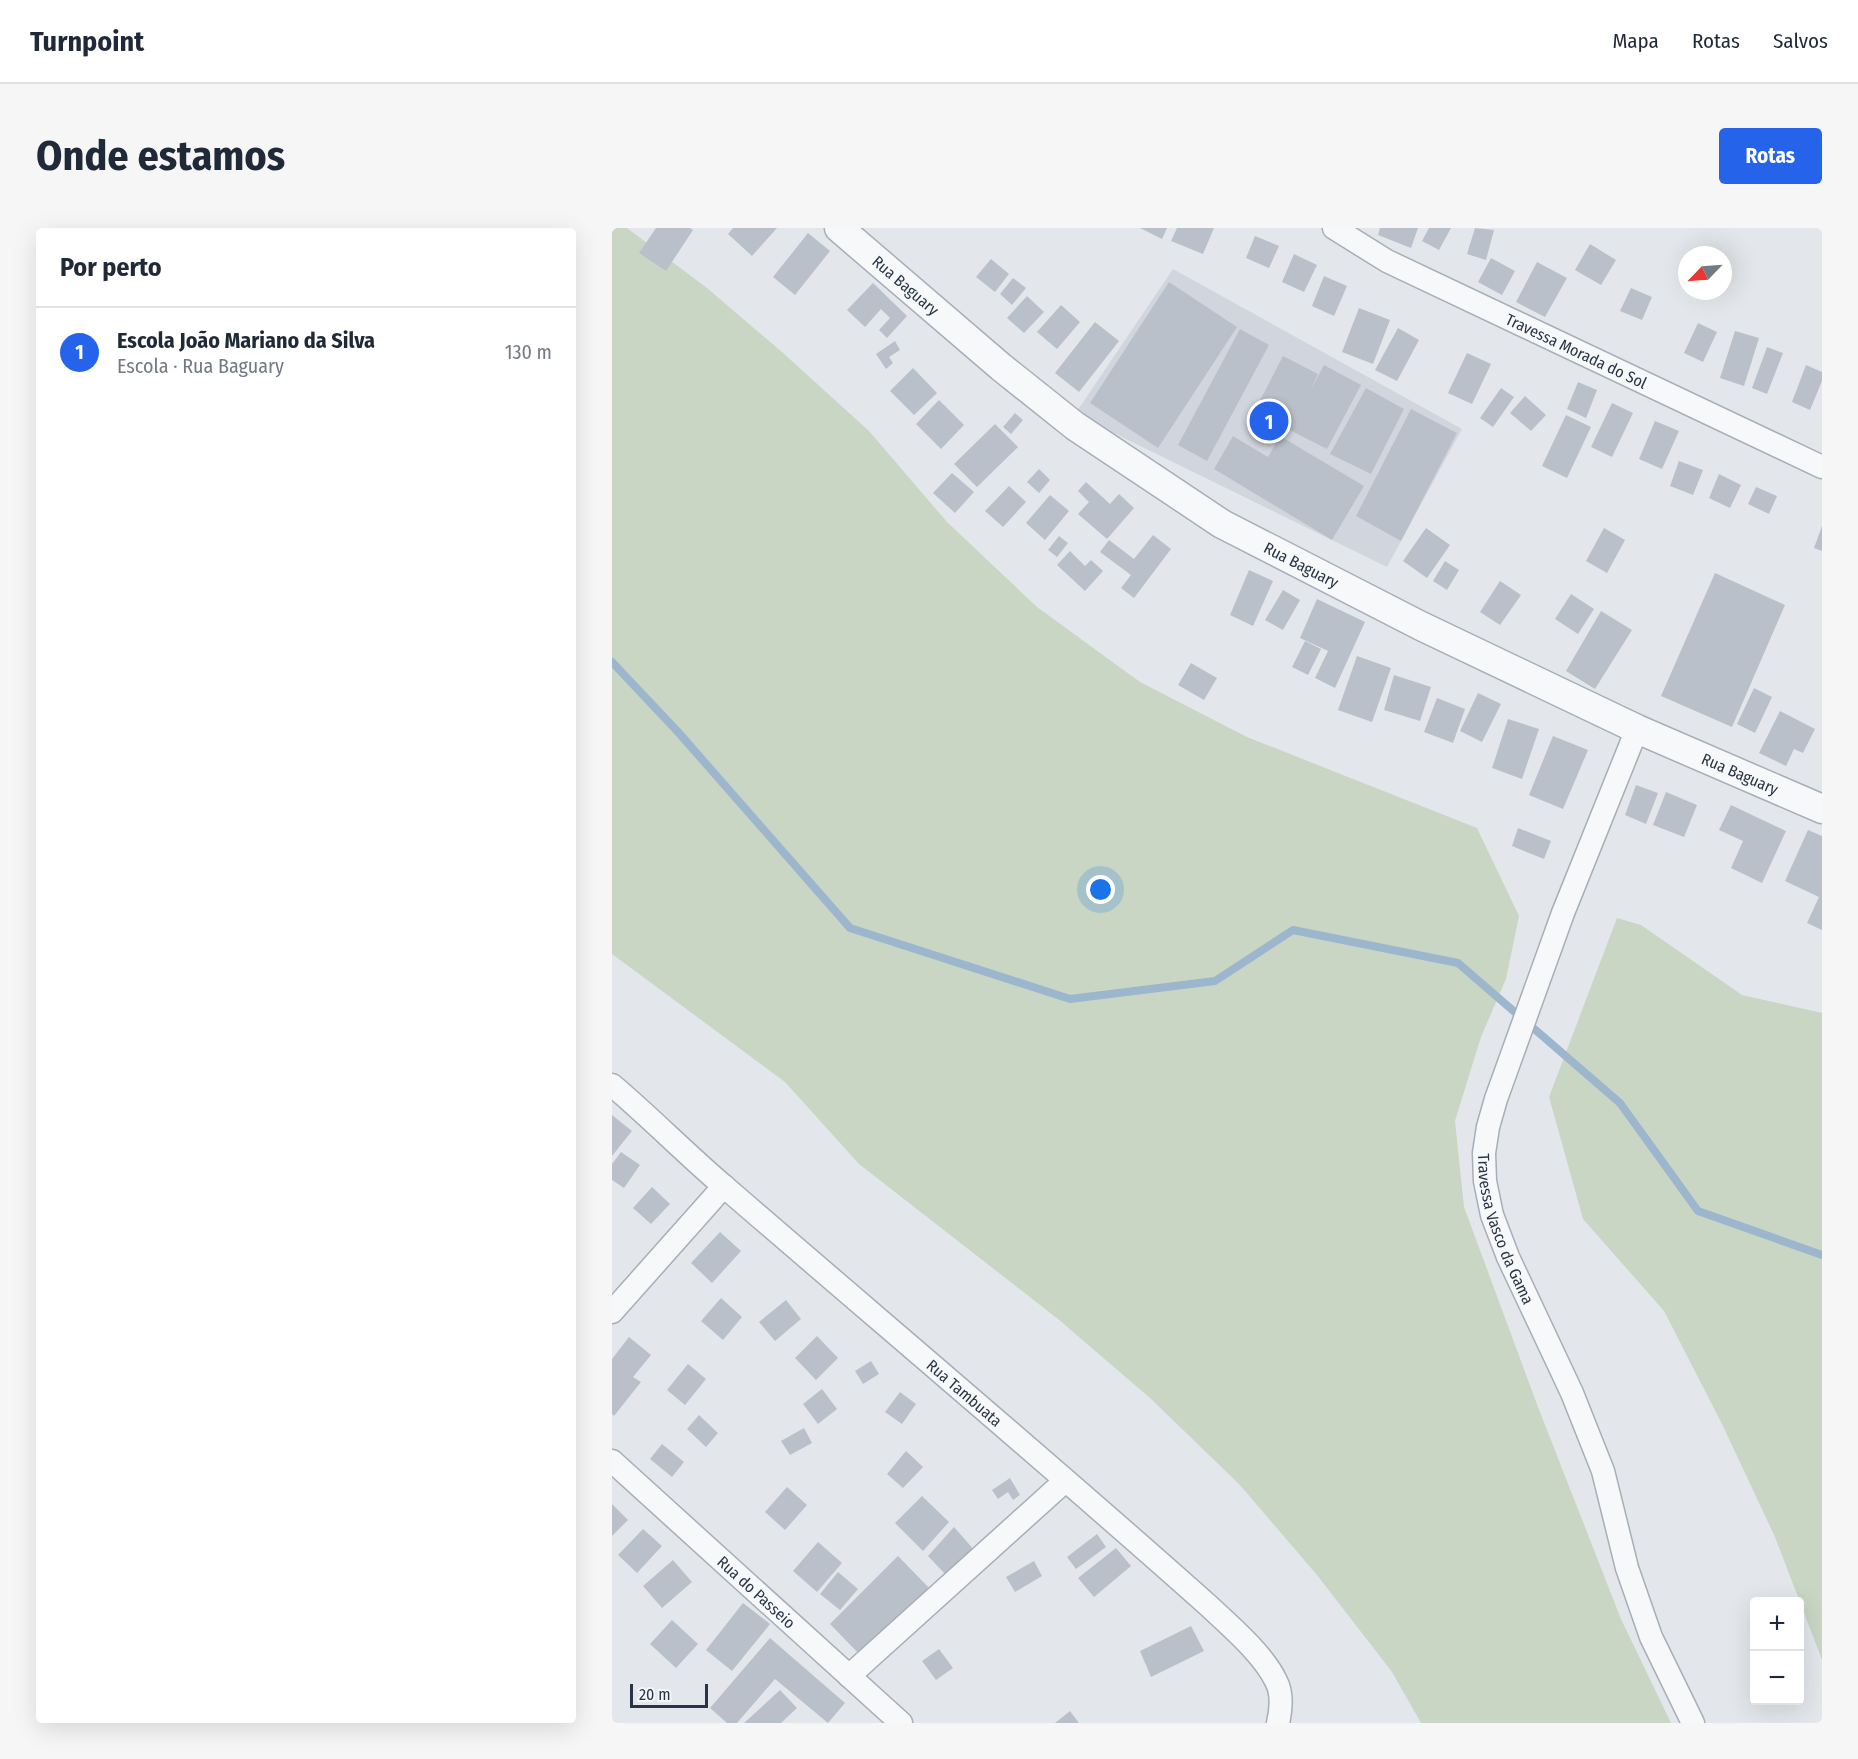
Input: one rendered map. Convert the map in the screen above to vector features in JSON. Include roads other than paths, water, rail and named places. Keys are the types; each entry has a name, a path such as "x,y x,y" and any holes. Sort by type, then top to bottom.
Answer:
{"street":[{"name":"Rua Baguary","path":"839,228 1001,367 1075,426 1222,524 1422,626 1637,729 1822,809"},
{"name":"Travessa Morada do Sol","path":"1334,228 1387,261 1822,467"},
{"name":"Travessa Vasco da Gama","path":"1637,729 1563,913 1496,1099 1484,1153 1485,1181 1492,1215 1508,1257 1572,1393 1603,1471 1627,1568 1651,1637 1693,1723"},
{"name":"Rua Tambuata","path":"612,1085 724,1186 914,1347 1210,1607 1253,1649 1277,1682 1281,1707 1279,1723"},
{"path":"612,1312 724,1186"},
{"name":"Rua do Passeio","path":"612,1461 901,1723"},
{"path":"849,1676 1065,1481"}],"waterway":[{"path":"612,662 678,732 850,928 1070,999 1215,981 1293,930 1458,963 1620,1103 1698,1211 1822,1255"}],"place":[{"name":"Escola João Mariano da Silva","path":"1269,421"}]}
